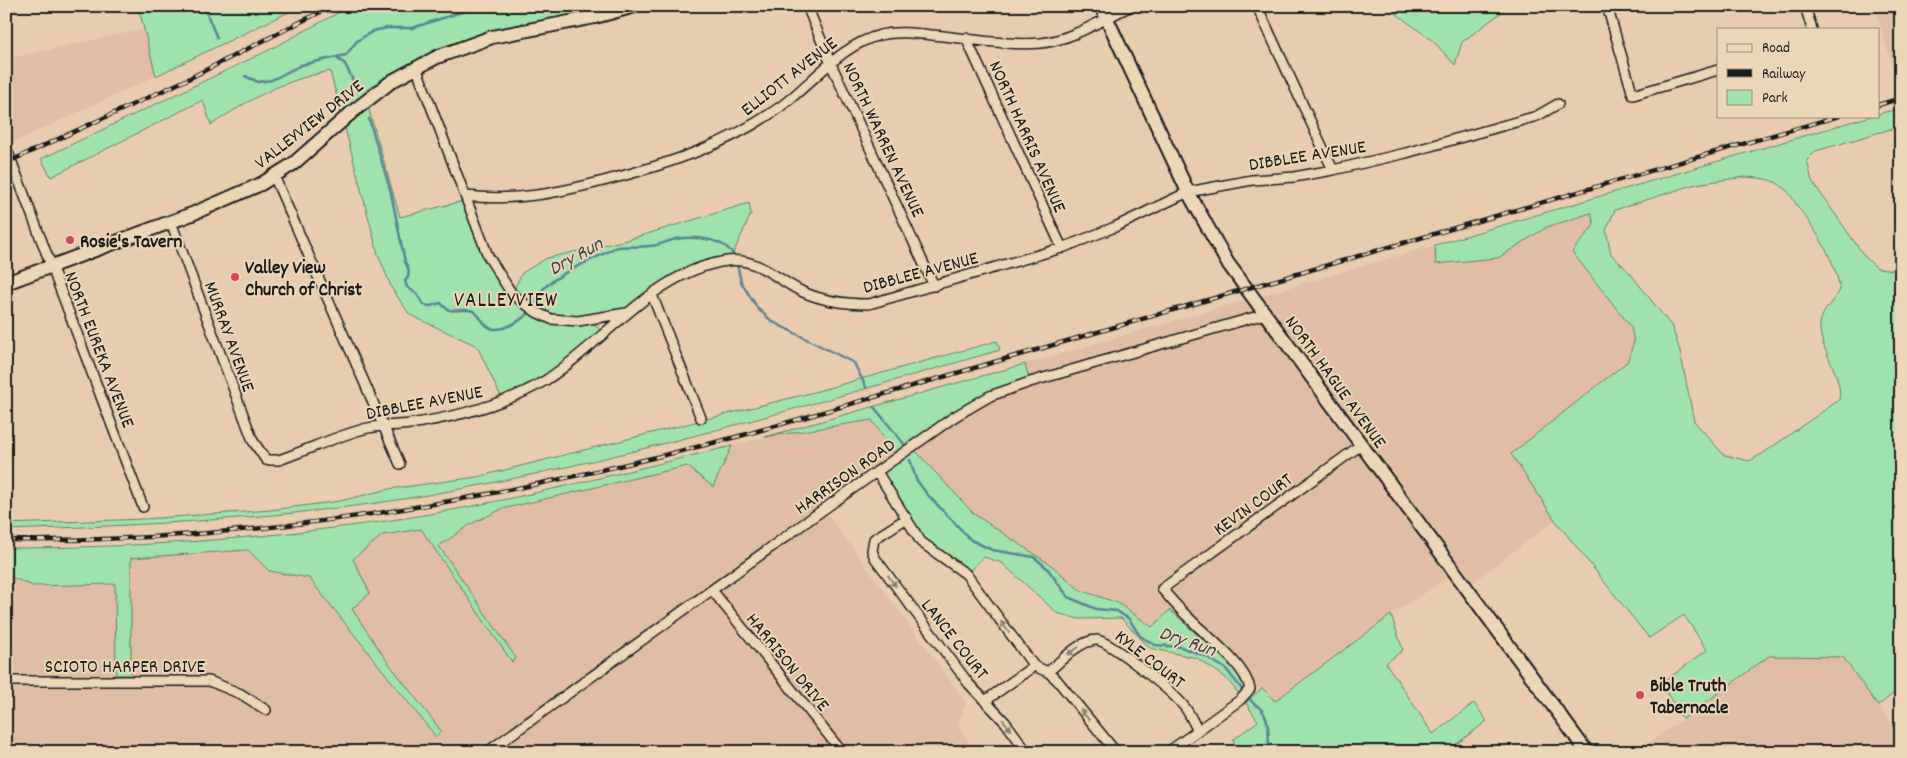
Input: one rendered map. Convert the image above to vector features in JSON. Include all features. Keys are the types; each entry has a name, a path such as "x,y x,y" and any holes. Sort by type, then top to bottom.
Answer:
{"main road":[{"name":"VALLEYVIEW DRIVE","path":"6,283 246,192 298,159 366,100 416,67 459,48 492,36 595,17 636,6"},
{"name":"NORTH HAGUE AVENUE","path":"1104,12 1188,192 1214,242 1586,752"}],"street":[{"name":"NORTH WARREN AVENUE","path":"807,6 831,64 934,286"},
{"name":"ELLIOTT AVENUE","path":"466,196 500,199 550,194 678,159 713,146 762,119 850,47 866,40 894,32 1043,43 1065,37 1104,12 1131,6"},
{"path":"1257,6 1333,170"},
{"path":"1607,6 1633,96 1717,70"},
{"path":"1805,6 1812,28"},
{"name":"NORTH HARRIS AVENUE","path":"966,38 1062,248"},
{"path":"416,67 495,269 512,294 532,310 551,319 563,321 590,320 626,313"},
{"name":"DIBBLEE AVENUE","path":"266,460 279,460 367,428 430,420 503,401 527,391 567,366 626,313 652,295 696,270 730,260 760,265 803,292 844,304 869,304 1062,248 1115,227 1188,192 1252,180 1294,177 1406,153 1537,116 1558,104"},
{"name":"NORTH EUREKA AVENUE","path":"6,147 143,507"},
{"path":"274,176 386,426 400,464"},
{"name":"MURRAY AVENUE","path":"171,222 253,441 266,460"},
{"path":"652,295 700,418"},
{"name":"HARRISON ROAD","path":"487,752 954,417 990,396 1030,382 1265,314"},
{"name":"KEVIN COURT","path":"1198,731 1240,700 1250,689 1248,680 1239,667 1186,616 1162,588 1361,445"},
{"path":"877,472 921,542 966,574 1034,666 1048,672 1116,752"},
{"name":"LANCE COURT","path":"907,518 874,539 872,551 875,558 985,701 1006,723 1027,752"},
{"name":"HARRISON DRIVE","path":"712,590 842,752"},
{"name":"KYLE COURT","path":"1048,672 1066,656 1088,642 1103,641 1167,687 1184,706 1198,731"},
{"path":"985,701 1034,666"},
{"name":"SCIOTO HARPER DRIVE","path":"6,681 209,681 241,694 266,710"},
{"path":"1168,752 1198,731"}],"shaded area":[{"path":"1874,6 1901,6 1901,78 1896,79"},
{"path":"143,29 156,76 6,146 6,59"},
{"path":"1591,213 1594,225 1573,252 1631,327 1634,342 1627,362 1511,454 1555,520 1466,588 1455,573 1391,615 1274,701 1262,688 1248,687 1170,610 1152,627 1118,603 1080,590 1051,565 974,514 913,447 954,417 1030,381 1025,364 1435,245 1437,264 1498,258 1547,227"},
{"path":"872,420 897,458 824,509 966,702 958,726 976,752 6,752 6,575 33,586 115,584 116,675 131,675 131,558 248,550 269,571 309,578 436,737 351,608 370,593 353,559 383,535 421,529 512,661 516,658 438,547 471,524 502,509 688,466 713,487 732,446 765,437"},
{"path":"1769,656 1843,657 1901,736 1901,752 1637,752"}],"green space":[{"path":"138,6 301,6 156,76"},
{"path":"351,6 635,6 475,42 366,100 400,217 467,200 488,256 512,293 522,273 547,258 627,240 749,203 751,214 730,260 695,270 626,313 591,321 603,333 567,366 503,401 477,346 410,315 392,289 378,254 330,71 282,85 211,125 203,100 51,177 41,159 267,51"},
{"path":"1386,6 1510,6 1462,42 1455,65 1433,41"},
{"path":"1901,108 1901,126 1816,151 1807,160 1812,181 1865,257 1877,268 1895,270 1901,267 1901,687 1878,706 1843,657 1769,656 1683,719 1661,684 1707,650 1684,615 1649,638 1555,520 1511,454 1627,362 1634,342 1631,327 1572,252 1594,225 1591,213 1547,227 1498,258 1436,264 1435,245 1864,118 1880,118 1880,113","holes":["1744,177 1766,179 1775,182 1788,192 1812,226 1834,267 1840,290 1825,311 1820,324 1820,333 1840,391 1839,400 1749,461 1724,455 1694,421 1680,351 1672,327 1630,273 1611,254 1606,230 1615,210 1696,184"]},
{"path":"997,341 1000,350 713,431 568,467 422,496 267,516 111,526 6,530 6,524 144,519 271,510 340,501 389,489 477,477 814,392"},
{"path":"1025,364 1030,382 990,396 913,448 974,514 1051,565 1080,590 1118,603 1152,627 1170,610 1237,671 1248,687 1240,695 1225,677 1197,658 1150,648 1121,618 1079,619 1057,613 1002,563 984,557 966,574 926,546 877,472 897,458 872,420 765,437"},
{"path":"732,446 713,487 687,466 502,509 471,524 439,546 516,658 512,662 421,529 383,535 353,559 370,593 352,609 387,661 442,732 436,737 309,578 269,571 248,550 131,558 131,675 116,675 115,584 33,586 6,575 6,548 54,548 196,541 291,533 386,521 517,497"},
{"path":"1391,615 1403,650 1386,663 1433,734 1474,703 1487,721 1446,752 1239,752 1233,740 1258,721 1246,703 1262,688 1275,701"}],"waterway":[{"name":"Dry Run","path":"200,6 207,14 217,38"},
{"path":"245,76 258,82 272,80 301,65 346,55 357,41 373,31 387,28 412,28 480,6"},
{"name":"Dry Run","path":"338,59 345,64 358,91"},
{"name":"Dry Run","path":"369,119 391,193 409,274 405,281 407,287 417,294 424,305 430,306 441,303 444,307 453,311 472,311 476,313 486,326 500,329 512,325 533,309 537,299 548,284 573,268 614,248 652,246 676,239 701,238 718,242 725,246 735,258"},
{"name":"Dry Run","path":"737,264 741,282 758,309 773,322 854,363 866,387"},
{"name":"Dry Run","path":"874,407 904,444"},
{"name":"Dry Run","path":"910,460 916,479 926,493 971,540 992,550 1034,557 1047,568 1068,597 1096,609 1117,611 1129,619 1140,636 1155,645 1181,647 1205,656 1226,669 1253,703 1263,712 1268,724 1269,752"}],"railway":[{"path":"6,163 186,80 332,6"},
{"path":"1880,104 1901,98"},
{"path":"6,540 101,539 196,534 289,525 382,512 567,478 751,433 1832,118"}],"place":[{"name":"Rosie's Tavern","path":"70,240"},
{"name":"Valley View Church of Christ","path":"235,277"},
{"name":"Bible Truth Tabernacle","path":"1640,695"}],"district":[{"name":"VALLEYVIEW","path":"506,299"}]}
